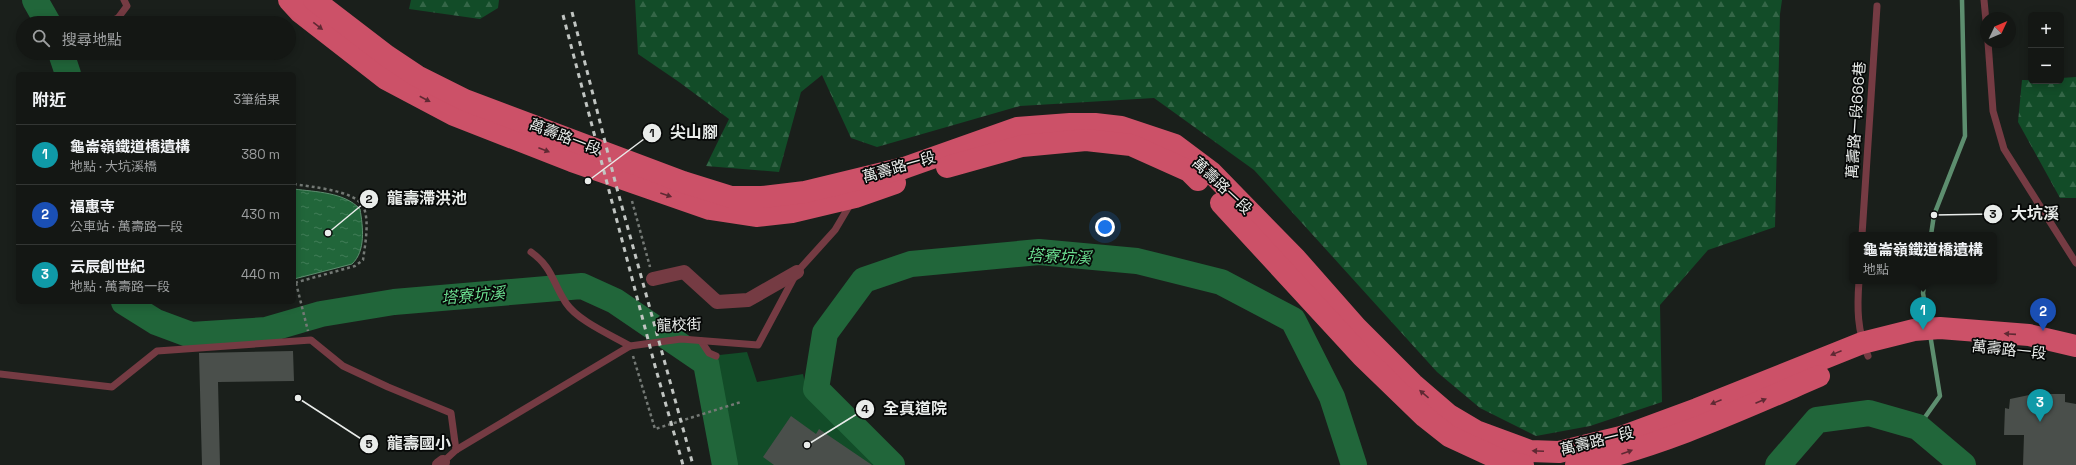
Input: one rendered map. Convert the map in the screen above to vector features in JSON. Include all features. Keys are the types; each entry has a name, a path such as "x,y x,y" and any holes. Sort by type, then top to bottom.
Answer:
{"main road":[{"name":"萬壽路一段","path":"289,0 300,12 386,79 454,115 572,161 710,210 756,216 792,212 904,168 1017,128 1070,124 1095,124 1121,127 1175,145 1216,177 1296,259 1356,327 1413,384 1449,415 1476,431 1530,451 1559,452 1621,437 1865,349 1917,338 1941,336 2029,335 2076,346"},
{"name":"萬壽路一段","path":"314,0 387,56 417,76 465,100 690,184 731,197 762,197 855,188 916,176 1022,146 1086,140 1131,145 1189,171 1225,207 1362,356 1425,417 1449,436 1503,461 1523,465"},
{"name":"萬壽路一段","path":"1941,336 2076,359"},
{"name":"萬壽路一段","path":"1576,465 1612,457 1724,417 1865,349"}],"street":[{"path":"653,278 684,272 717,302 748,300 796,272"}],"lane":[{"path":"120,16 127,6 124,0"},
{"path":"1984,0 1985,12"},
{"name":"萬壽路一段666巷","path":"1862,232 1877,6"},
{"path":"1988,48 1993,111 2004,150 2076,264"},
{"name":"龍校街","path":"442,464 456,450 630,346 681,339 758,345 796,272 835,230 855,188"},
{"path":"531,252 547,266 566,303 575,313 630,346"},
{"path":"1859,284 1857,313 1865,349"},
{"path":"0,374 112,387 157,351 311,340 343,366 388,388 451,413 456,450"},
{"path":"701,341 709,353 716,356"}],"path":[{"path":"296,184 335,191 353,197 363,205 366,220 363,260 355,266 296,283"},
{"path":"626,198 632,201 653,278"},
{"path":"296,287 311,340"},
{"path":"630,346 655,430 741,402"}],"green space":[{"path":"411,0 499,0 498,8 480,19 409,9"},
{"path":"635,0 1782,0 1780,14 1775,227 1708,250 1660,305 1662,402 1590,426 1536,436 1480,408 1437,372 1254,170 1154,98 1020,106 877,147 851,138 822,75 801,92 779,172 706,166 729,119 638,54"},
{"path":"2076,77 2076,198 2060,198 2018,122 2022,80 2028,80 2028,84 2064,84 2064,78"},
{"path":"747,352 757,382 803,374 807,392 880,465 731,465 710,356"}],"water":[{"path":"296,189 338,196 353,203 360,209 362,223 361,246 360,252 352,264 296,278"}],"building":[{"path":"293,351 294,381 218,382 220,465 202,465 199,353"},
{"path":"2034,394 2065,394 2065,402 2076,404 2076,465 2023,465 2024,435 2004,435 2005,408 2009,409 2010,399"},
{"path":"791,416 816,434 819,429 872,465 774,465 763,457"}],"waterway":[{"name":"塔寮坑溪","path":"35,0 44,16"},
{"path":"1931,232 1934,215 1965,136 1962,0"},
{"name":"塔寮坑溪","path":"63,60 67,72"},
{"name":"塔寮坑溪","path":"892,465 816,389 825,333 864,280 911,264 1039,252 1137,261 1221,282 1293,320 1332,397 1354,465"},
{"path":"1924,284 1923,293 1928,323"},
{"name":"塔寮坑溪","path":"127,304 156,322 191,335 266,330 321,314 394,302 582,286 615,301 706,363 725,465"},
{"path":"1918,427 1940,396 1930,334"},
{"name":"塔寮坑溪","path":"1778,465 1817,420 1869,413 1918,427 1963,465"}],"railway":[{"path":"572,12 616,185 693,465"},
{"path":"563,15 655,366 683,465"}],"place":[{"name":"尖山腳","path":"588,181"},
{"name":"大坑溪","path":"1934,215"},
{"name":"龍壽滯洪池","path":"328,233"},
{"name":"龜崙嶺鐵道橋遺構","path":"1923,330"},
{"name":"福惠寺","path":"2043,331"},
{"name":"龍壽國小","path":"298,398"},
{"name":"云辰創世紀","path":"2040,422"},
{"name":"全真道院","path":"807,445"}]}
